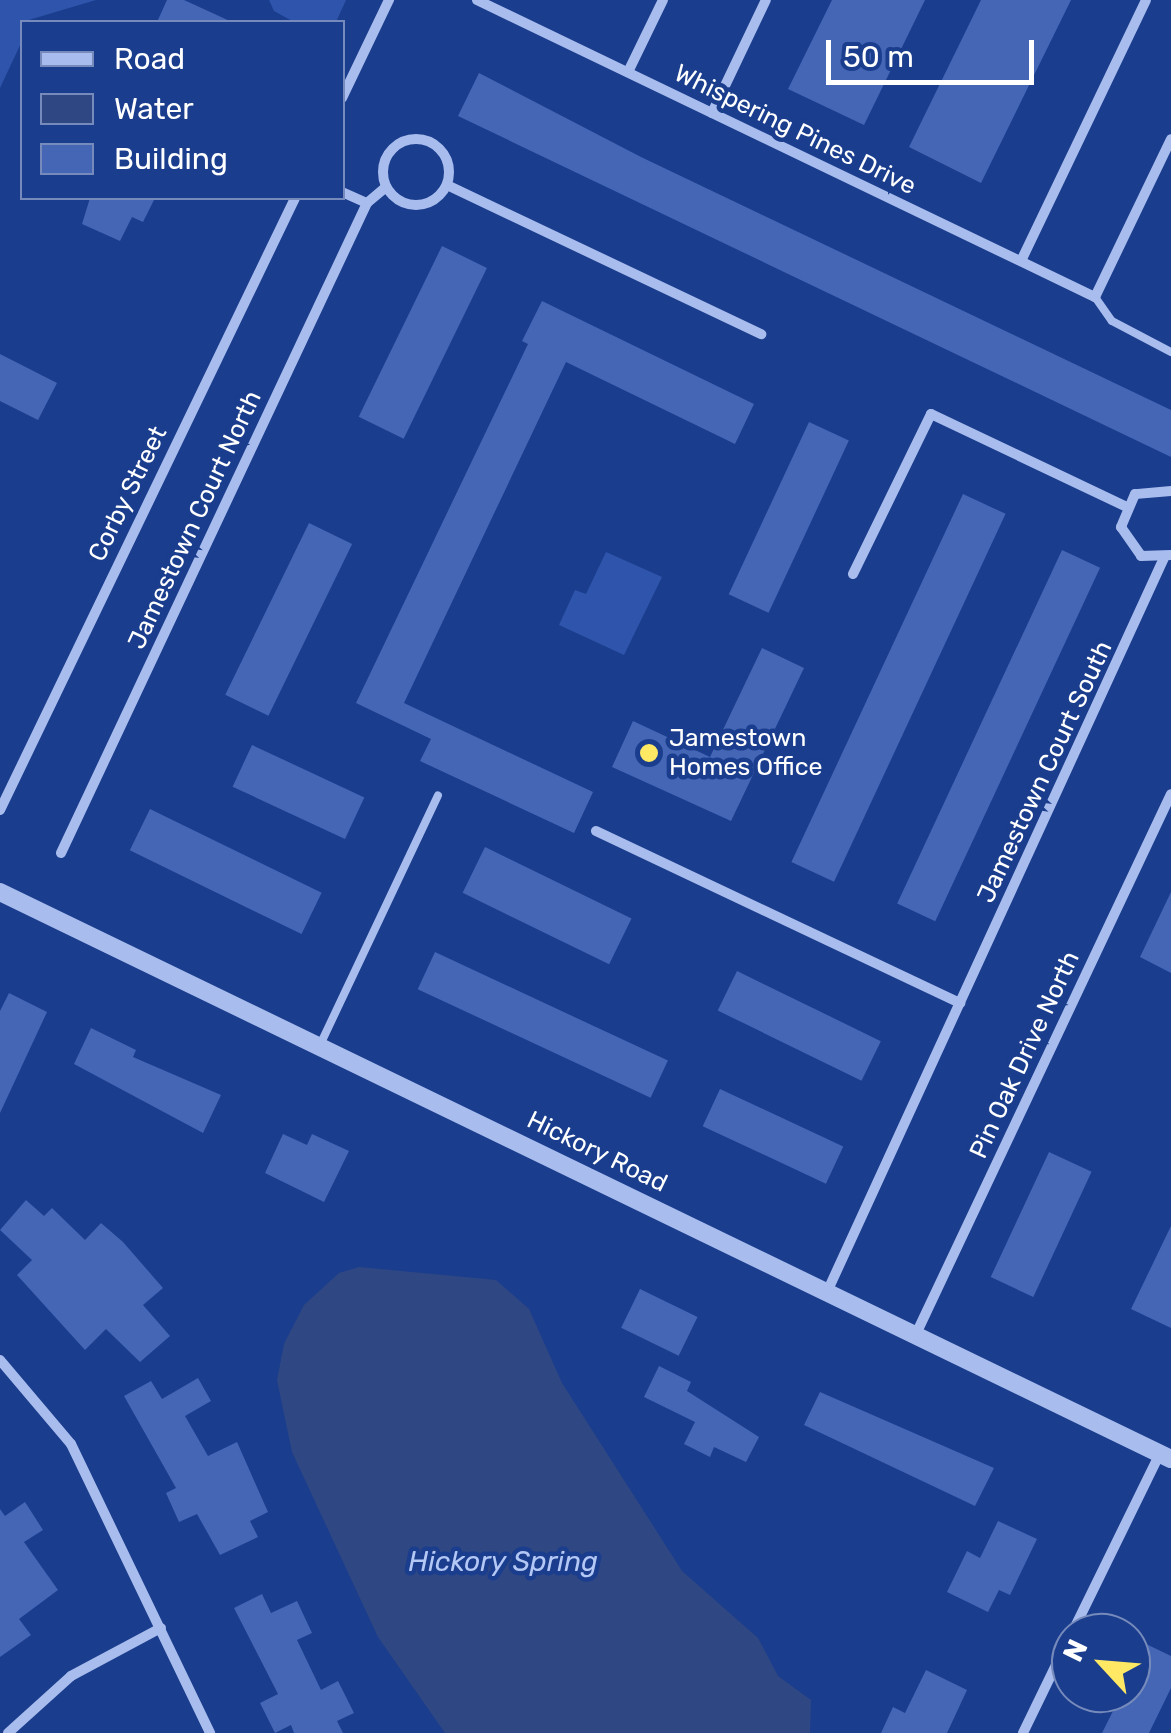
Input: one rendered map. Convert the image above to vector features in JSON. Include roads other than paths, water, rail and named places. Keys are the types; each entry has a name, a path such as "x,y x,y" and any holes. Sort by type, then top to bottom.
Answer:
{"street":[{"path":"345,92 389,0"},
{"name":"Whispering Pines Drive","path":"477,0 1095,297"},
{"path":"628,72 663,0"},
{"path":"712,113 766,0"},
{"path":"1020,261 1146,0"},
{"name":"Jamestown Court North","path":"60,853 367,204 386,188 386,156 414,138 443,152 447,185"},
{"path":"1095,297 1171,139"},
{"path":"386,188 402,203 423,205 447,185 761,334"},
{"path":"345,193 367,204"},
{"name":"Corby Street","path":"0,810 294,200"},
{"path":"853,574 930,414 1125,506 1146,489 1171,491"},
{"name":"Jamestown Court South","path":"827,1292 1168,557 1131,548 1121,527 1125,506"},
{"name":"Pin Oak Drive North","path":"916,1334 1171,794"},
{"path":"596,832 960,1003"},
{"name":"Hickory Road","path":"0,892 1165,1456"},
{"path":"0,1360 71,1444 210,1733"},
{"path":"1082,1613 1165,1456"},
{"path":"8,1733 70,1676 161,1628"},
{"path":"1023,1733 1051,1675"}],"lane":[{"path":"1095,297 1112,321 1171,352"},
{"path":"320,1046 438,795"}],"water":[{"name":"Hickory Spring","path":"359,1267 496,1280 529,1309 562,1383 682,1571 758,1638 778,1676 811,1700 810,1733 445,1733 378,1637 292,1452 277,1380 284,1344 304,1305 339,1273"}],"place":[{"name":"Jamestown Homes Office","path":"649,753"}]}
